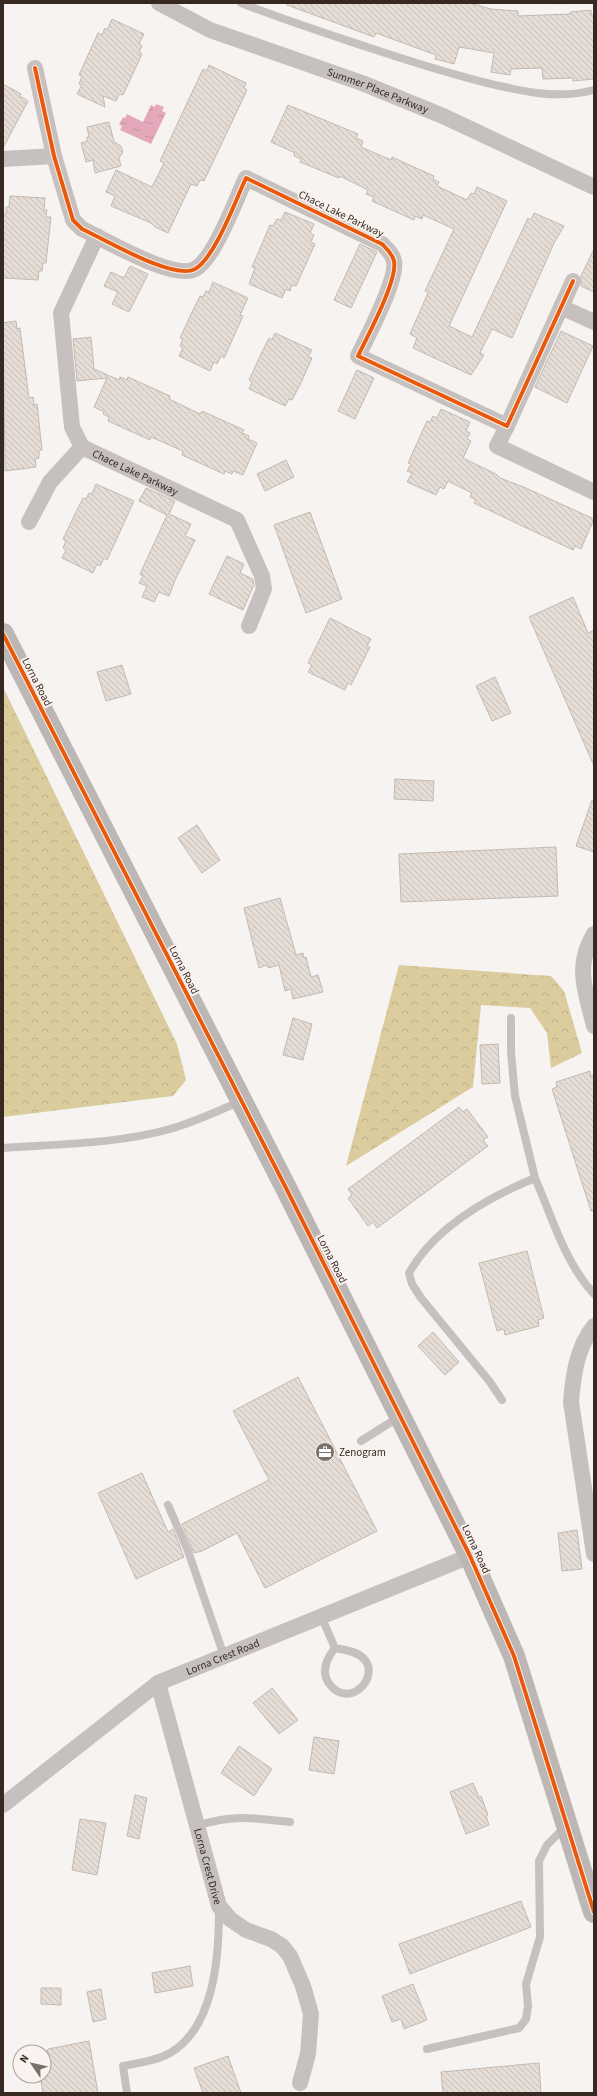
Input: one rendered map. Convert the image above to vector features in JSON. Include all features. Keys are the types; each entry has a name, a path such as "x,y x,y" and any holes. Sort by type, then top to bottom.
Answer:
{"street":[{"name":"Summer Place Parkway","path":"159,3 210,30 362,83 443,116 594,187"},
{"name":"Chace Lake Parkway","path":"35,68 54,156 73,220 82,229 161,267 183,272 195,269 207,256 216,242 246,178 382,244 390,251 394,262 394,273 388,291 358,356 507,426"},
{"path":"3,159 54,156"},
{"name":"Chace Lake Parkway","path":"97,236 61,313 72,427 82,447 237,520 262,576 264,589 249,626"},
{"path":"573,281 497,446 594,492"},
{"path":"561,307 594,322"},
{"name":"Chace Lake Parkway","path":"29,522 50,482 82,447"},
{"name":"Lorna Road","path":"3,634 241,1100 470,1556 514,1656 594,1912"},
{"path":"594,934 584,959 582,975 594,1026"},
{"path":"594,1326 588,1333 573,1378 572,1402 594,1554"},
{"name":"Lorna Crest Road","path":"3,1805 158,1683 470,1556"},
{"name":"Lorna Crest Drive","path":"158,1683 219,1906 230,1919 246,1930 271,1938 282,1946 290,1956 303,1986 311,2014 308,2054 300,2083"}],"lane":[{"path":"241,3 278,18 448,73 544,94 567,95 594,90"},
{"path":"511,1018 511,1052 515,1096 535,1178 561,1240 583,1282 594,1294"},
{"path":"3,1148 145,1135 193,1122 241,1100"},
{"path":"502,1400 421,1298 412,1284 409,1273 416,1262 446,1230 474,1208 503,1191 535,1178"},
{"path":"361,1441 400,1416"},
{"path":"168,1504 188,1551 224,1656"},
{"path":"321,1616 335,1648"},
{"path":"335,1648 356,1654 364,1658 367,1664 368,1672 365,1684 360,1689 349,1694 343,1694 331,1686 326,1679 324,1667 328,1657 335,1648"},
{"path":"197,1826 218,1819 242,1817 290,1822"},
{"path":"426,2048 519,2028 526,2019 528,2006 526,1984 540,1937 539,1861 546,1845 567,1826"},
{"path":"127,2093 123,2066 169,2054 180,2046 190,2034 204,2010 217,1963 219,1906"}],"path":[{"path":"549,3 571,3"}],"green space":[{"path":"3,687 177,1044 186,1080 173,1096 3,1117"},
{"path":"399,965 551,976 564,991 582,1053 551,1068 547,1033 530,1008 481,1005 473,1087 346,1166"}],"water":[{"path":"156,104 164,107 162,111 166,113 151,144 120,130 122,126 119,125 123,117 125,118 127,114 143,122 151,105 155,107"}],"building":[{"path":"287,3 470,3 491,9 518,11 518,16 570,14 570,12 591,10 592,16 594,16 594,79 573,81 573,78 543,79 542,68 511,69 510,75 491,72 494,53 459,47 454,64 435,59 436,55 376,33 374,37 287,5"},
{"path":"112,19 144,34 139,44 142,46 139,52 142,54 123,95 119,94 116,101 103,96 105,107 77,94 82,85 79,84 82,76 79,75 98,33 102,35 105,28 107,30"},
{"path":"209,65 246,83 244,88 247,90 204,181 200,180 197,186 191,184 168,233 155,227 151,223 111,206 115,196 106,192 116,170 152,187 164,163 160,161 203,69 207,71"},
{"path":"3,84 21,94 20,96 28,101 3,148"},
{"path":"288,105 358,134 356,138 363,141 361,147 391,160 392,157 434,176 433,179 439,182 437,186 467,200 471,193 474,194 477,187 507,201 449,326 472,337 528,218 531,220 534,213 564,226 554,243 512,338 492,329 480,353 484,355 471,375 413,348 417,338 410,334 428,293 425,291 454,229 423,215 422,219 415,216 414,220 372,201 374,197 366,194 368,190 340,176 339,178 300,162 301,159 294,156 295,153 271,142"},
{"path":"109,122 114,142 121,146 123,152 119,158 121,166 95,173 93,160 86,162 81,143 87,141 87,137 89,137 87,127"},
{"path":"10,196 45,198 44,210 47,210 46,217 51,217 46,263 43,263 42,271 39,271 38,280 3,278 3,214 6,214 6,207 9,207"},
{"path":"285,212 314,224 310,233 314,235 311,242 315,244 296,286 292,285 290,291 286,289 282,298 249,284 255,268 252,267 270,225 273,226 277,219 281,220"},
{"path":"360,244 377,252 351,308 334,300"},
{"path":"594,249 594,292 581,286 581,276"},
{"path":"130,266 148,274 129,312 112,304 118,292 104,286 111,272 124,278"},
{"path":"213,282 248,298 240,315 243,316 224,358 221,356 217,364 214,362 210,371 179,356 183,348 180,346 183,339 180,338 200,296 203,297 206,291 209,292"},
{"path":"16,321 17,329 20,328 29,398 33,397 34,405 37,404 42,450 39,451 39,458 35,459 36,467 5,471 3,323"},
{"path":"561,331 593,346 567,403 535,387"},
{"path":"275,333 312,350 308,357 312,358 300,385 292,400 289,399 285,406 249,389 252,382 249,380 261,354 269,338 272,340"},
{"path":"91,337 94,369 119,380 120,377 127,380 128,377 170,396 169,399 200,414 202,411 244,430 242,433 249,436 248,439 257,443 243,475 233,471 232,474 225,471 224,474 182,455 183,451 151,437 150,440 108,421 109,417 103,414 104,412 94,407 107,378 77,381 73,339"},
{"path":"357,370 374,378 355,419 338,411"},
{"path":"441,409 470,422 466,431 470,433 467,439 471,441 463,458 496,474 500,478 526,488 594,519 581,549 575,546 573,550 474,503 476,500 470,497 472,493 448,481 444,489 440,487 436,495 407,482 412,473 407,471 411,464 408,463 427,421 430,422 433,416 437,418"},
{"path":"286,460 294,477 265,491 257,474"},
{"path":"96,484 134,501 107,560 104,558 100,566 97,564 93,573 62,558 66,550 63,548 66,541 63,539 83,498 86,499 89,493 92,494"},
{"path":"146,488 175,501 169,514 191,524 185,536 195,540 176,578 169,596 159,592 154,602 142,597 147,586 139,583 143,576 140,574 167,515 139,501"},
{"path":"310,512 342,599 306,613 274,525"},
{"path":"227,556 244,564 240,573 253,579 254,585 243,610 209,594"},
{"path":"573,597 588,633 594,630 594,766 529,617"},
{"path":"330,618 371,639 367,646 370,647 351,685 348,683 345,690 308,672 312,665 308,663"},
{"path":"122,665 131,694 106,701 97,672"},
{"path":"495,677 511,713 492,721 476,686"},
{"path":"395,779 434,781 433,801 394,799"},
{"path":"592,800 594,801 594,852 576,846"},
{"path":"197,825 220,860 202,873 178,838"},
{"path":"556,847 558,896 401,902 399,854"},
{"path":"280,898 296,955 303,953 304,958 306,957 311,977 318,975 323,992 293,999 291,989 285,991 279,965 268,968 267,965 259,968 244,908"},
{"path":"293,1018 312,1024 303,1060 283,1055"},
{"path":"498,1044 500,1083 482,1084 480,1045"},
{"path":"590,1071 591,1076 594,1075 594,1211 591,1211 552,1089 557,1087 556,1082"},
{"path":"459,1107 463,1112 467,1109 488,1137 483,1140 488,1146 377,1228 373,1222 368,1226 348,1198 352,1195 348,1189"},
{"path":"527,1251 544,1318 538,1320 539,1326 505,1335 504,1329 497,1331 479,1263"},
{"path":"433,1332 459,1362 445,1375 418,1346"},
{"path":"298,1377 377,1531 265,1588 237,1533 202,1551 194,1553 182,1524 269,1480 233,1411"},
{"path":"142,1473 168,1532 173,1529 184,1557 136,1579 98,1493"},
{"path":"577,1530 582,1569 562,1571 558,1533"},
{"path":"272,1688 298,1720 279,1734 253,1703"},
{"path":"314,1737 339,1741 334,1774 309,1770"},
{"path":"239,1746 272,1769 254,1796 221,1773"},
{"path":"473,1783 479,1797 481,1796 488,1815 486,1816 489,1825 466,1834 450,1792"},
{"path":"135,1795 147,1798 139,1839 127,1836"},
{"path":"80,1819 106,1823 97,1875 72,1870"},
{"path":"521,1901 531,1927 410,1974 399,1944"},
{"path":"190,1966 193,1986 155,1993 152,1973"},
{"path":"413,1984 427,2020 404,2029 401,2019 392,2022 382,1996"},
{"path":"41,1988 61,1988 61,2005 41,2004"},
{"path":"101,1989 106,2019 93,2022 87,1992"},
{"path":"89,2041 98,2093 43,2093 41,2084 52,2084 52,2048"},
{"path":"228,2056 241,2093 203,2093 194,2068"},
{"path":"539,2063 541,2093 443,2093 441,2072"}],"cycle path":[{"path":"35,68 54,156 73,220 82,229 156,264 185,271 195,269 203,263 217,241 246,178 382,244 391,253 394,261 394,270 387,294 358,356 507,426 573,281"},
{"path":"3,634 286,1188 470,1556 514,1656 594,1912"}],"place":[{"name":"Zenogram","path":"325,1452"}]}
